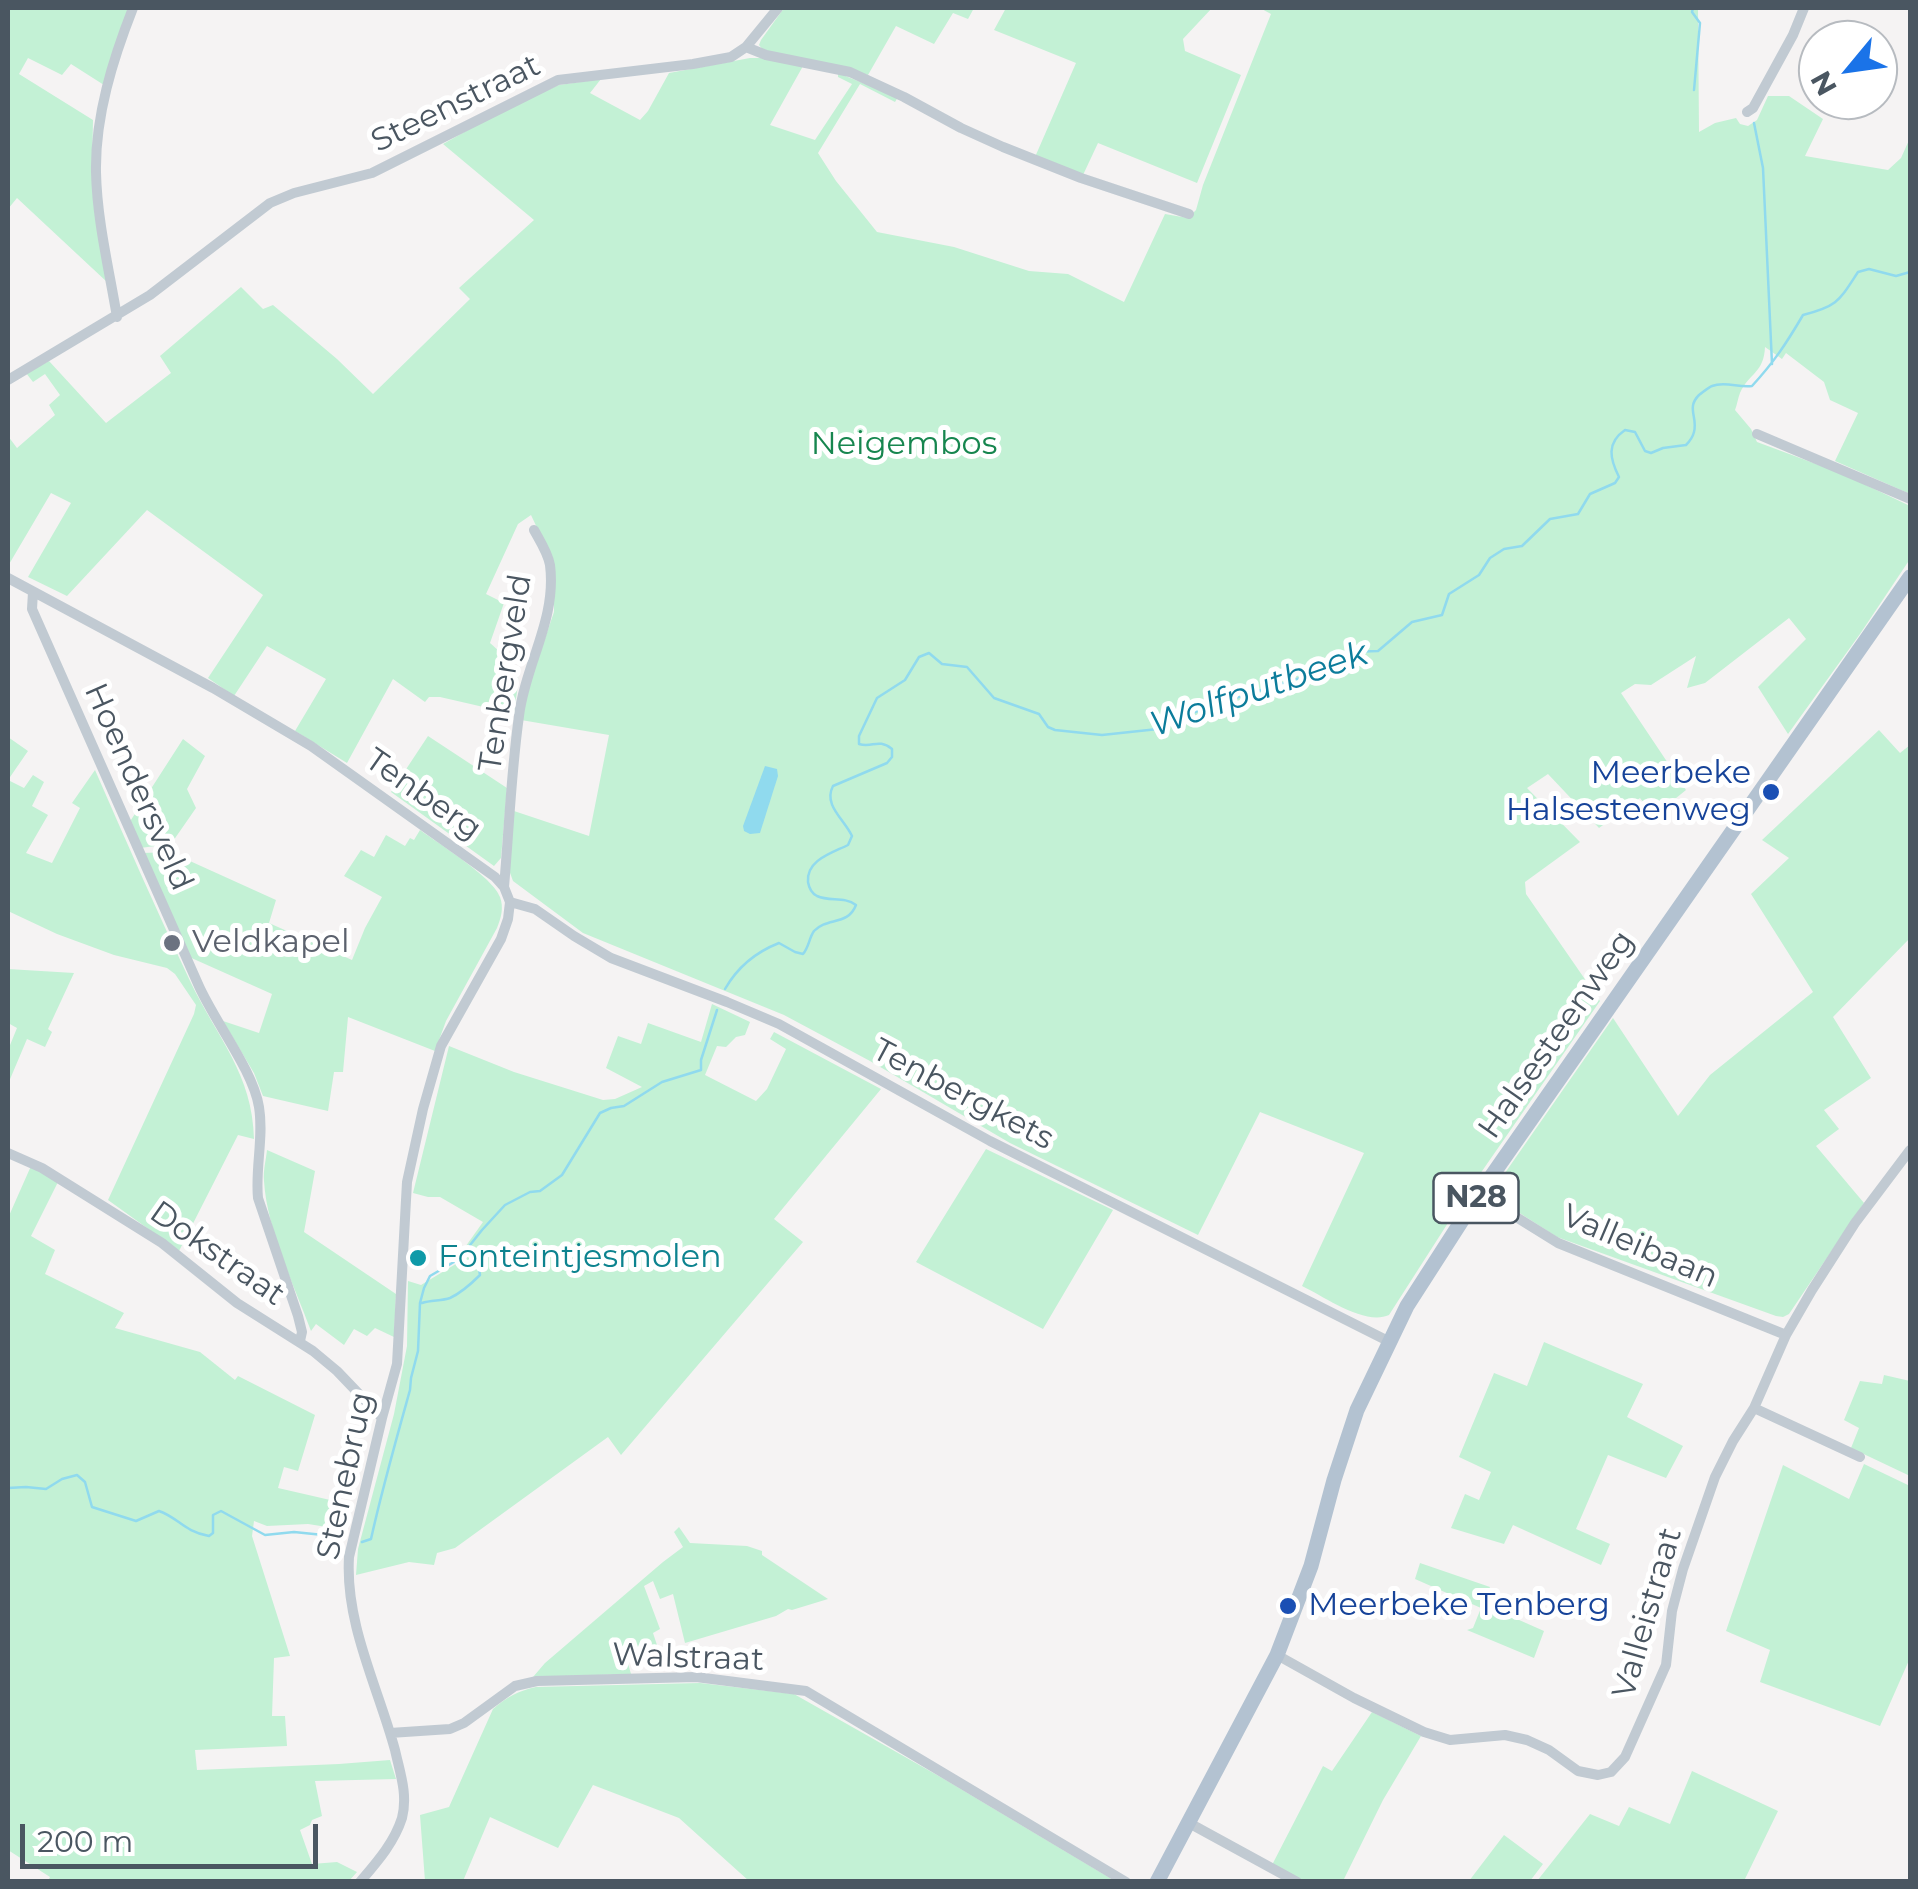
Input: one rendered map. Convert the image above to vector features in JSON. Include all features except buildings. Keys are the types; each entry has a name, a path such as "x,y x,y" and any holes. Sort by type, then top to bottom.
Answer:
{"main road":[{"name":"Halsesteenweg","path":"1157,1882 1277,1655 1312,1566 1357,1410 1388,1341 1427,1272 1910,577"}],"street":[{"path":"116,317 99,206 98,130 107,87 133,8"},
{"path":"778,8 746,47 766,55 850,72 1003,147 1189,214"},
{"path":"1746,112 1754,108 1804,8"},
{"name":"Steenstraat","path":"8,380 116,317 270,203 372,173 558,80 694,64 730,56 746,47"},
{"path":"1756,434 1910,498"},
{"name":"Tenbergveld","path":"504,886 522,693 548,611 550,565 534,530"},
{"name":"Tenberg","path":"8,578 213,688 311,746 504,886"},
{"name":"Hoendersveld","path":"33,592 32,609 201,990 255,1095 259,1108 258,1198 298,1316 300,1341"},
{"path":"504,886 510,902"},
{"name":"Stenebrug","path":"360,1882 384,1852 402,1818 405,1801 390,1733 356,1626 348,1578 356,1528 397,1364 407,1182 422,1109 441,1046 501,939 510,902"},
{"name":"Tenbergkets","path":"510,902 535,909 611,958 780,1024 990,1141 1388,1341"},
{"name":"Valleistraat","path":"1277,1655 1424,1732 1450,1740 1505,1735 1549,1750 1578,1771 1598,1775 1611,1772 1625,1758 1666,1664 1672,1611 1683,1569 1733,1441 1754,1408 1786,1335 1855,1223 1910,1150"},
{"name":"Dokstraat","path":"8,1153 42,1168 146,1232 238,1303 300,1341 337,1371 382,1418"},
{"name":"Valleibaan","path":"1479,1194 1558,1242 1786,1335"},
{"path":"1754,1408 1860,1457"},
{"name":"Walstraat","path":"390,1733 450,1729 464,1724 515,1686 536,1681 696,1676 806,1691 1126,1882"},
{"path":"1190,1823 1297,1882"}],"green space":[{"path":"8,8 129,8 104,85 71,64 62,75 28,58 19,74 93,120 92,173 107,282 17,198 8,209"},
{"path":"784,8 974,8 968,19 953,13 934,44 896,26 868,75 763,50 761,40"},
{"path":"1006,8 1212,8 1183,39 1185,51 1241,75 1197,183 1098,143 1083,175 1035,157 1076,63 994,30"},
{"name":"Neigembos","path":"1260,8 1698,8 1699,132 1736,118 1748,126 1757,120 1768,96 1789,96 1798,102 1798,120 1823,120 1805,156 1888,170 1901,158 1910,138 1910,494 1835,461 1858,413 1830,400 1824,382 1786,353 1782,359 1765,347 1762,362 1740,393 1735,410 1757,442 1843,474 1910,506 1910,559 1788,734 1758,687 1806,639 1789,618 1705,683 1687,688 1696,656 1651,685 1635,684 1621,693 1686,790 1654,816 1640,798 1599,828 1548,774 1527,788 1580,842 1525,882 1526,894 1600,1001 1471,1187 1389,1315 1357,1314 1302,1286 1364,1153 1260,1112 1198,1235 1010,1143 784,1015 583,933 513,881 509,870 514,811 589,836 609,735 521,720 554,612 554,564 531,515 518,524 486,594 504,603 490,643 515,667 518,688 514,714 440,697 429,697 425,702 393,679 347,763 295,731 326,679 267,646 234,696 208,678 263,595 147,510 67,596 28,577 71,503 51,493 8,566 8,436 17,448 55,415 49,405 60,395 45,374 33,382 26,373 49,361 106,423 171,373 160,356 241,287 263,309 273,305 373,394 470,299 459,288 534,220 443,144 507,108 559,85 601,79 590,93 640,120 669,73 767,58 803,66 770,125 815,140 852,84 838,77 838,73 898,97 895,102 860,84 818,153 877,232 954,247 1029,271 1068,274 1124,302 1165,214 1188,218 1196,210 1271,14"},
{"path":"1879,730 1900,753 1910,745 1910,938 1833,1017 1871,1078 1824,1110 1839,1129 1816,1146 1864,1203 1789,1314 1776,1316 1557,1237 1507,1205 1498,1183 1613,1018 1678,1116 1710,1075 1813,992 1751,894 1789,858 1762,840"},
{"path":"428,736 507,788 501,858 494,866 391,792"},
{"path":"8,737 28,751 8,780"},
{"path":"183,739 205,756 187,789 196,808 171,844 140,848 129,823"},
{"path":"95,770 191,983 232,1057 247,1095 254,1139 238,1135 179,1251 108,1200 196,1005 167,968 114,955 8,911 8,780 24,788 33,775 44,782 32,806 48,815 26,853 52,863 80,808 72,803"},
{"path":"420,830 488,880 502,905 497,928 446,1021 435,1051 348,1017 343,1072 334,1072 328,1111 263,1096 223,1021 259,1033 272,994 187,956 143,853 170,852 276,900 269,923 352,960 382,897 344,876 361,850 374,857 386,835 405,846"},
{"path":"8,969 74,973 48,1029 52,1032 45,1047 27,1039 8,1084 8,1050 17,1028 8,1023"},
{"path":"712,1004 750,1022 745,1035 736,1037 726,1047 717,1046 705,1075 756,1101 767,1089 786,1049 770,1039 774,1032 881,1089 774,1219 803,1242 621,1455 608,1437 455,1548 437,1553 434,1565 409,1562 356,1575 358,1549 394,1414 407,1346 408,1281 421,1285 469,1256 463,1250 483,1222 440,1197 413,1193 449,1046 514,1072 603,1100 615,1099 642,1087 606,1068 618,1036 641,1044 648,1023 701,1042"},
{"path":"986,1149 1113,1210 1043,1329 916,1262"},
{"path":"267,1150 315,1171 304,1232 396,1294 394,1337 375,1328 367,1336 354,1329 344,1345 316,1324 311,1331 270,1219 264,1177"},
{"path":"31,1166 58,1182 31,1236 55,1250 45,1274 124,1313 115,1328 200,1352 235,1380 238,1376 315,1415 298,1471 284,1467 278,1488 352,1505 346,1530 308,1524 267,1526 254,1521 252,1536 290,1656 274,1658 272,1716 285,1716 287,1746 195,1750 197,1770 390,1760 396,1779 315,1781 322,1816 300,1830 312,1864 337,1862 357,1872 349,1881 48,1881 50,1877 8,1850 8,1218"},
{"path":"1544,1342 1643,1384 1627,1417 1683,1446 1666,1478 1608,1455 1576,1529 1610,1544 1601,1565 1513,1525 1504,1544 1451,1528 1465,1494 1479,1500 1491,1472 1459,1457 1494,1373 1527,1386"},
{"path":"1884,1375 1910,1381 1910,1476 1851,1448 1859,1428 1844,1420 1860,1381 1882,1384"},
{"path":"1864,1464 1910,1486 1910,1658 1880,1726 1760,1682 1770,1650 1726,1631 1783,1465 1849,1499"},
{"path":"679,1527 690,1543 747,1546 762,1551 762,1555 828,1599 685,1643 673,1594 660,1599 653,1581 644,1586 660,1629 653,1633 659,1651 627,1660 631,1674 533,1677 683,1547 674,1532"},
{"path":"1420,1563 1490,1587 1483,1604 1544,1631 1534,1658 1467,1630 1473,1628 1481,1608 1415,1579"},
{"path":"700,1683 794,1694 1115,1881 749,1881 679,1818 593,1785 558,1848 490,1817 463,1881 425,1881 420,1815 449,1807 493,1709 503,1701 536,1687"},
{"path":"1372,1712 1421,1736 1383,1800 1343,1881 1303,1881 1272,1865 1323,1766 1332,1771"},
{"path":"1692,1771 1778,1811 1744,1881 1537,1881 1590,1814 1619,1826 1629,1807 1670,1824"},
{"path":"1504,1835 1543,1864 1530,1881 1469,1881"}],"water":[{"path":"765,766 777,769 778,776 760,833 750,834 743,826"}],"waterway":[{"path":"1693,8 1700,23 1694,90"},
{"path":"1754,123 1763,168 1772,364"},
{"name":"Wolfputbeek","path":"725,989 741,968 763,951 779,943 803,954 814,931 852,912 856,905 851,902 813,893 808,874 821,858 848,845 852,836 833,806 833,786 887,763 892,757 892,749 859,744 859,736 877,698 905,680 919,657 929,653 942,664 967,667 994,698 1039,714 1055,730 1102,735 1158,729 1206,707 1297,679 1350,652 1378,651 1412,622 1442,615 1449,594 1479,575 1490,558 1504,549 1522,546 1550,519 1578,514 1590,494 1615,483 1619,477 1612,446 1625,430 1635,432 1645,451 1651,453 1686,445 1694,432 1693,404 1699,395 1717,385 1752,386 1803,315 1836,301 1858,272 1869,269 1896,276 1910,272"},
{"name":"Wolfputbeek","path":"362,1542 371,1539 410,1390 418,1351 420,1303 430,1276 459,1259 505,1205 540,1191 562,1175 600,1113 624,1106 662,1082 701,1070 717,1010"},
{"path":"422,1303 450,1298 480,1275 471,1247"},
{"name":"Wolfputbeek","path":"8,1488 46,1489 77,1475 85,1482 92,1507 136,1521 159,1511 209,1536 213,1533 213,1515 221,1511 265,1535 294,1532 343,1537"}],"place":[{"name":"Meerbeke Halsesteenweg","path":"1771,792"},
{"name":"Veldkapel","path":"172,943"},
{"name":"Fonteintjesmolen","path":"418,1258"},
{"name":"Meerbeke Tenberg","path":"1288,1606"}]}
